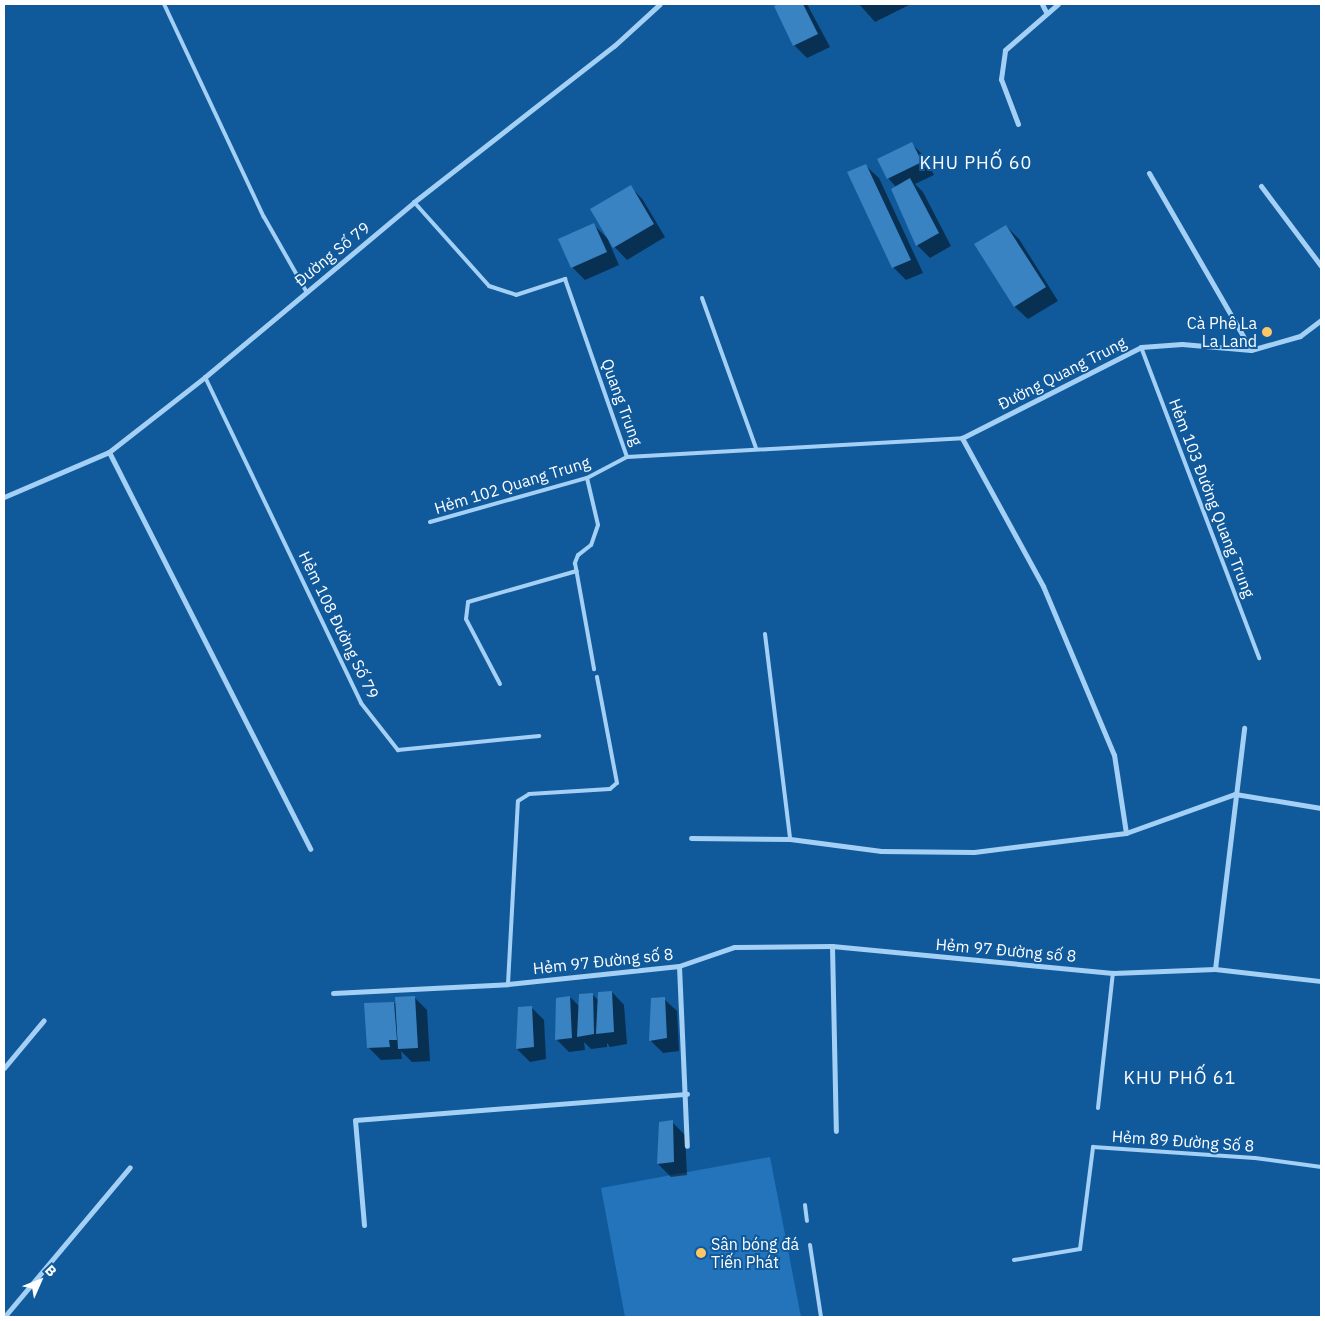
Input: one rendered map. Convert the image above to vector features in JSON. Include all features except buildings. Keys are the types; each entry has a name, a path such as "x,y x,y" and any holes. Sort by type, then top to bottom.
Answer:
{"street":[{"name":"Đường Số 79","path":"4,497 109,452 205,377 414,202 614,46 660,4"},
{"path":"1042,4 1046,12"},
{"path":"1018,124 1001,79 1005,50 1046,12 1058,4"},
{"path":"1149,173 1251,350"},
{"path":"1261,186 1321,266"},
{"name":"Đường Quang Trung","path":"962,438 1141,346 1182,344 1251,350 1300,336 1321,320"},
{"path":"962,438 1043,586 1114,755 1126,833"},
{"path":"109,452 310,849"},
{"path":"1215,969 1244,728"},
{"path":"691,838 790,839 881,851 974,852 1126,833 1235,794 1321,808"},
{"path":"832,946 836,1131"},
{"name":"Hẻm 97 Đường số 8","path":"333,993 508,984 679,966 734,947 832,946 1113,973"},
{"path":"679,966 687,1094 687,1146"},
{"path":"1113,973 1215,969 1321,981"},
{"path":"4,1068 44,1020"},
{"path":"364,1225 355,1120 687,1094"},
{"path":"5,1316 130,1167"}],"lane":[{"path":"164,4 264,217 306,291"},
{"name":"Quang Trung","path":"414,202 489,286 516,295 565,279 627,457 756,448 962,438"},
{"path":"702,298 756,448"},
{"name":"Hẻm 103 Đường Quang Trung","path":"1141,346 1259,658"},
{"name":"Hẻm 108 Đường Số 79","path":"205,377 360,703 398,750 539,736"},
{"name":"Hẻm 102 Quang Trung","path":"430,522 587,478 627,457"},
{"path":"587,478 598,525 591,545 578,555 577,571 594,669"},
{"path":"500,684 466,619 468,602 577,571"},
{"path":"765,634 790,839"},
{"path":"508,984 518,801 529,794 610,789 616,783 596,677"},
{"path":"1098,1108 1113,973"},
{"name":"Hẻm 89 Đường Số 8","path":"1014,1260 1080,1249 1093,1147 1255,1158 1321,1167"},
{"path":"805,1205 807,1221"},
{"path":"810,1245 820,1317"}],"shaded area":[{"name":"Sân bóng đá Tiến Phát","path":"770,1157 801,1317 625,1317 601,1188"}],"place":[{"name":"Cà Phê La La Land","path":"1267,332"},
{"name":"Sân bóng đá Tiến Phát","path":"701,1253"}],"district":[{"name":"KHU PHỐ 60","path":"976,163"},
{"name":"KHU PHỐ 61","path":"1180,1078"}]}
